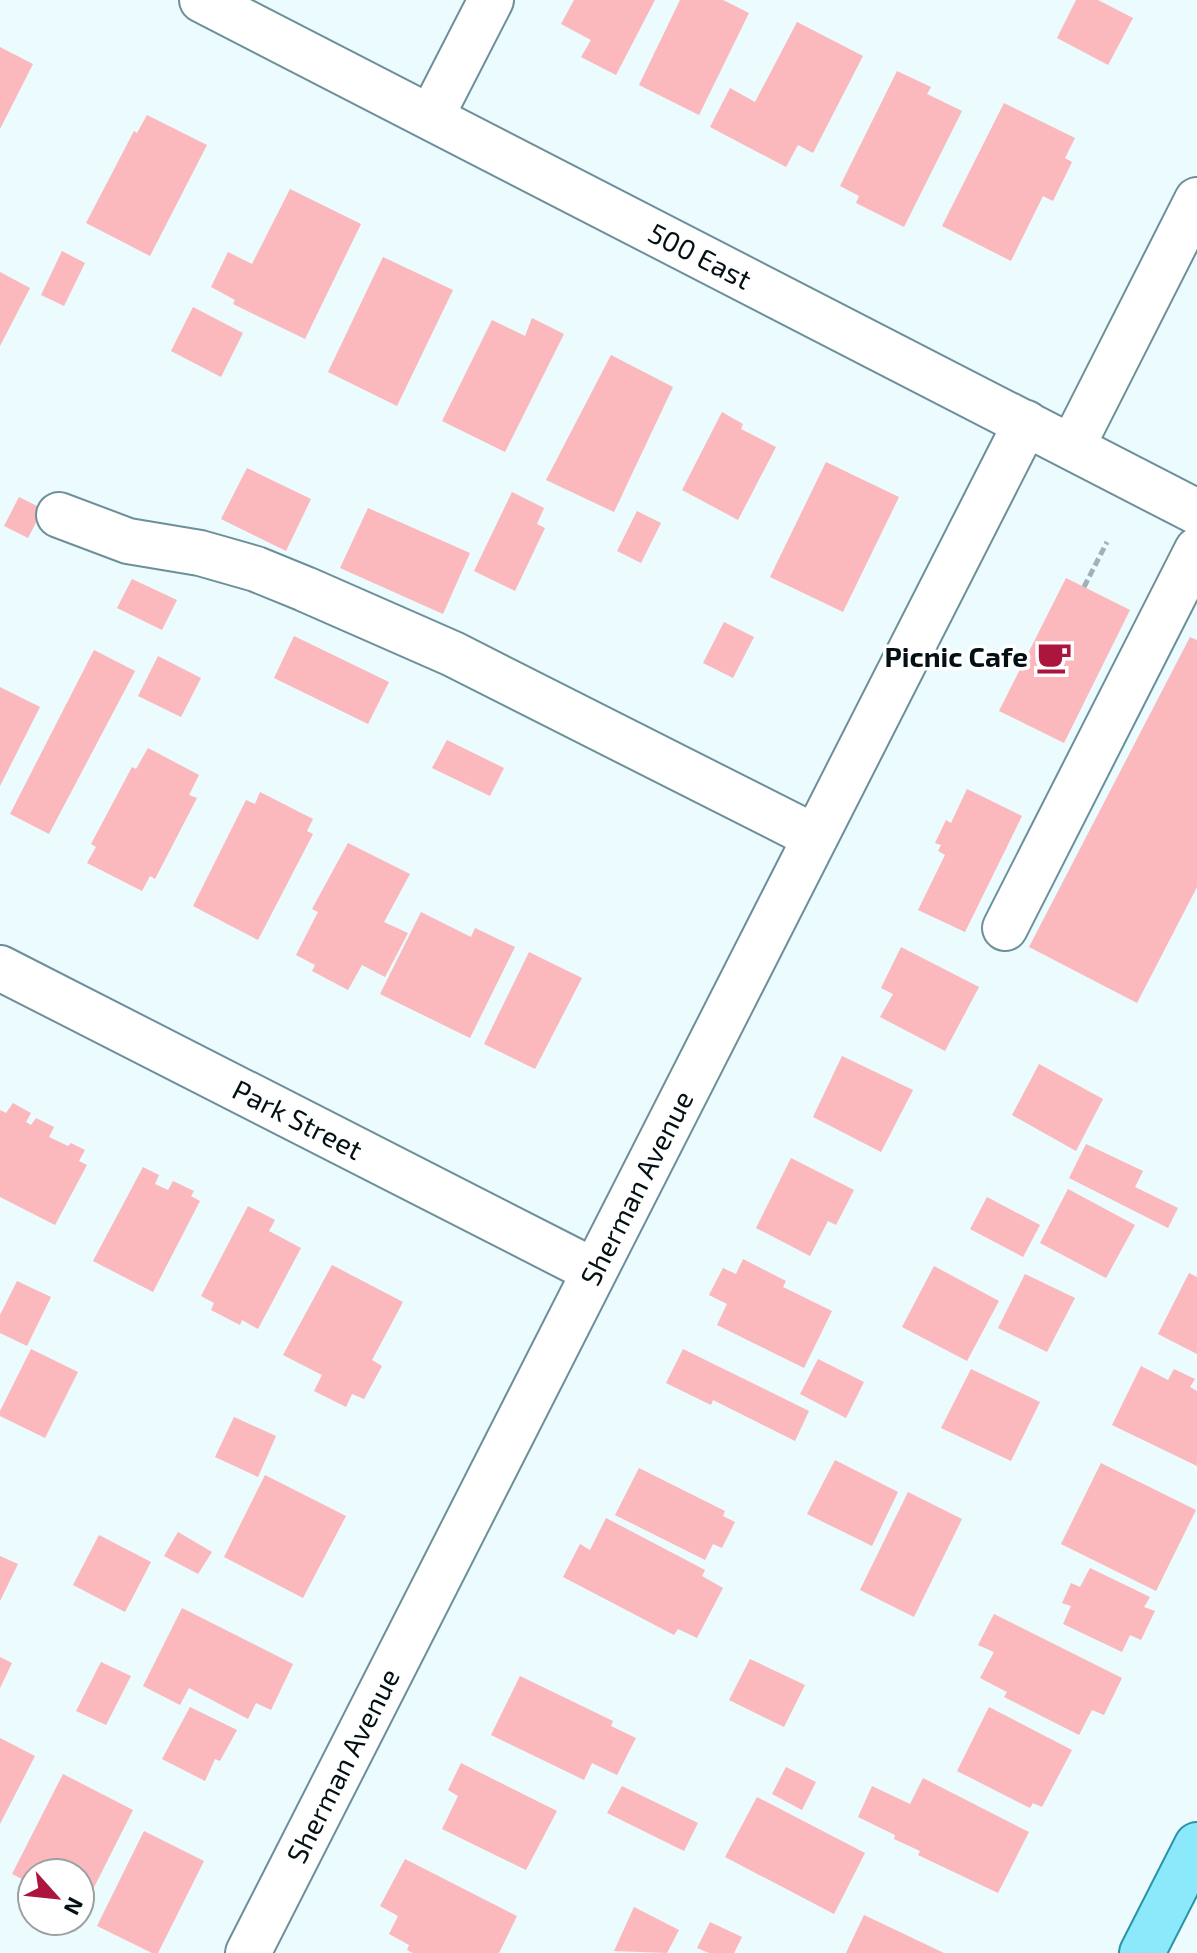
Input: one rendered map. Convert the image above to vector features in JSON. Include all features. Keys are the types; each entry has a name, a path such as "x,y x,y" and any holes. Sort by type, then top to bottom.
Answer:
{"main road":[{"path":"1142,1953 1197,1845"}],"street":[{"name":"500 East","path":"202,0 1197,512"},
{"path":"431,117 491,0"},
{"path":"1072,447 1197,200"},
{"name":"Sherman Avenue","path":"248,1953 1026,423"},
{"path":"59,515 128,541 200,553 256,569 305,589 453,654 815,837"},
{"path":"1005,928 1197,550"},
{"name":"Park Street","path":"0,968 594,1271"}],"path":[{"path":"1084,587 1107,542"}],"building":[{"path":"574,0 655,0 616,75 581,57 591,40 561,24"},
{"path":"680,0 723,0 749,13 699,115 639,85"},
{"path":"1076,0 1098,0 1133,18 1108,65 1057,38"},
{"path":"797,22 863,56 813,153 798,145 786,167 710,127 730,88 755,102"},
{"path":"0,47 33,64 0,129"},
{"path":"897,71 931,87 927,94 962,111 904,227 856,203 859,196 840,186"},
{"path":"1004,103 1075,138 1065,158 1072,162 1053,201 1043,196 1011,261 942,226"},
{"path":"147,115 207,145 150,256 86,223 134,131 137,133"},
{"path":"290,189 361,224 305,339 233,304 235,300 211,287 228,252 252,264"},
{"path":"62,251 85,263 64,306 41,295"},
{"path":"383,257 453,290 397,406 328,372"},
{"path":"0,272 30,288 0,346"},
{"path":"193,307 243,333 221,377 171,351"},
{"path":"532,318 564,334 505,452 442,421 492,320 525,336"},
{"path":"611,355 673,387 614,512 546,480"},
{"path":"722,412 743,424 741,429 776,447 738,520 682,490"},
{"path":"826,462 899,497 843,612 770,577"},
{"path":"247,468 311,499 286,551 221,519"},
{"path":"512,492 544,508 537,524 545,528 515,591 474,571"},
{"path":"19,497 43,509 28,538 4,526"},
{"path":"368,508 470,553 443,614 340,568"},
{"path":"637,511 661,523 641,563 617,551"},
{"path":"1066,578 1130,610 1064,743 999,711"},
{"path":"132,579 177,600 162,630 117,608"},
{"path":"724,622 754,637 733,678 703,663"},
{"path":"294,636 389,682 368,724 274,678"},
{"path":"1190,637 1197,640 1197,887 1137,1003 1029,947"},
{"path":"94,650 135,671 49,834 10,814"},
{"path":"158,656 201,678 181,717 138,696"},
{"path":"0,687 40,707 0,786"},
{"path":"447,740 504,768 490,796 432,768"},
{"path":"148,748 199,775 189,795 197,798 155,879 150,876 142,891 87,863 96,847 91,844 132,767 136,769"},
{"path":"967,789 1022,816 965,932 918,910 945,855 938,851 941,845 935,843 946,820 951,823"},
{"path":"260,792 313,819 307,831 313,834 258,940 193,906 246,800 255,804"},
{"path":"348,843 410,874 384,922 408,933 385,977 362,965 348,990 312,971 315,965 296,955 318,912 312,909"},
{"path":"421,912 471,937 475,928 515,947 470,1038 380,994"},
{"path":"901,947 979,987 945,1051 880,1017 893,994 881,988"},
{"path":"529,952 582,978 535,1069 484,1044"},
{"path":"842,1056 913,1090 881,1152 813,1117"},
{"path":"1039,1064 1103,1099 1076,1151 1012,1115"},
{"path":"13,1103 31,1113 26,1122 31,1125 36,1118 54,1127 49,1137 85,1150 79,1161 87,1165 55,1225 0,1197 0,1110 6,1113"},
{"path":"1086,1144 1143,1171 1135,1187 1178,1208 1168,1228 1069,1178"},
{"path":"791,1158 854,1190 836,1225 828,1221 810,1256 756,1228"},
{"path":"143,1167 159,1175 155,1184 168,1190 173,1181 194,1191 191,1196 200,1201 153,1292 93,1261"},
{"path":"1068,1189 1135,1225 1106,1278 1040,1243"},
{"path":"987,1197 1040,1225 1023,1257 970,1229"},
{"path":"248,1206 275,1220 269,1231 301,1248 258,1329 242,1320 240,1325 211,1310 214,1303 201,1296"},
{"path":"743,1259 786,1281 783,1287 832,1311 804,1368 717,1325 727,1304 709,1295 723,1268 736,1274"},
{"path":"332,1265 403,1302 372,1360 382,1366 364,1399 352,1394 346,1407 314,1391 322,1375 283,1355"},
{"path":"934,1266 999,1301 967,1361 902,1327"},
{"path":"1189,1273 1197,1277 1197,1354 1158,1334"},
{"path":"1025,1274 1075,1298 1047,1352 998,1328"},
{"path":"17,1281 51,1297 27,1346 0,1333 0,1315"},
{"path":"31,1349 78,1372 45,1438 0,1416"},
{"path":"683,1349 809,1411 795,1441 713,1400 711,1405 666,1383"},
{"path":"818,1359 864,1382 846,1418 800,1394"},
{"path":"1141,1366 1168,1380 1174,1369 1195,1379 1190,1387 1197,1391 1197,1466 1112,1425"},
{"path":"971,1369 1040,1402 1011,1461 941,1428"},
{"path":"234,1417 276,1436 258,1477 215,1457"},
{"path":"835,1460 898,1492 872,1546 807,1514"},
{"path":"1101,1463 1196,1510 1156,1591 1061,1544"},
{"path":"639,1468 725,1511 723,1516 735,1522 722,1548 713,1544 705,1560 615,1515"},
{"path":"265,1475 346,1516 303,1598 224,1557"},
{"path":"908,1492 962,1519 914,1617 860,1590"},
{"path":"606,1518 705,1570 702,1576 723,1588 697,1638 678,1629 674,1635 563,1577 580,1544 590,1550"},
{"path":"178,1532 212,1552 198,1574 164,1556"},
{"path":"99,1535 151,1562 125,1612 73,1585"},
{"path":"0,1556 18,1564 0,1601"},
{"path":"1090,1568 1150,1597 1144,1607 1155,1611 1141,1640 1130,1635 1122,1652 1063,1624 1071,1606 1062,1603 1071,1583 1080,1587"},
{"path":"182,1608 293,1664 271,1710 256,1703 248,1719 189,1688 180,1705 143,1686"},
{"path":"994,1614 1122,1678 1104,1715 1092,1710 1079,1735 1004,1697 1007,1692 980,1678 994,1652 978,1645"},
{"path":"0,1657 12,1663 0,1688"},
{"path":"750,1659 805,1685 784,1727 729,1700"},
{"path":"101,1662 131,1676 106,1725 76,1711"},
{"path":"520,1676 613,1721 611,1726 636,1738 617,1775 592,1763 584,1780 491,1735"},
{"path":"190,1707 237,1730 220,1761 215,1759 205,1781 162,1759"},
{"path":"989,1707 1072,1750 1042,1807 1033,1803 1030,1808 957,1771"},
{"path":"0,1738 35,1756 0,1824"},
{"path":"461,1763 557,1811 526,1870 442,1829 458,1796 448,1790"},
{"path":"786,1767 816,1782 802,1810 772,1794"},
{"path":"63,1774 133,1810 96,1883 96,1857 21,1857"},
{"path":"923,1778 1029,1832 998,1893 918,1855 920,1851 894,1839 895,1835 858,1817 872,1786 910,1804"},
{"path":"622,1786 698,1823 684,1851 607,1813"},
{"path":"757,1797 865,1853 834,1914 725,1857"},
{"path":"144,1831 204,1861 158,1953 152,1953 97,1926"},
{"path":"405,1859 517,1916 499,1953 413,1953 407,1950 409,1945 389,1934 398,1916 380,1906"},
{"path":"634,1907 679,1930 667,1953 614,1951"},
{"path":"864,1915 944,1953 846,1953"},
{"path":"710,1922 742,1937 734,1953 709,1953 697,1948"}],"place":[{"name":"Picnic Cafe","path":"1054,657"}]}
